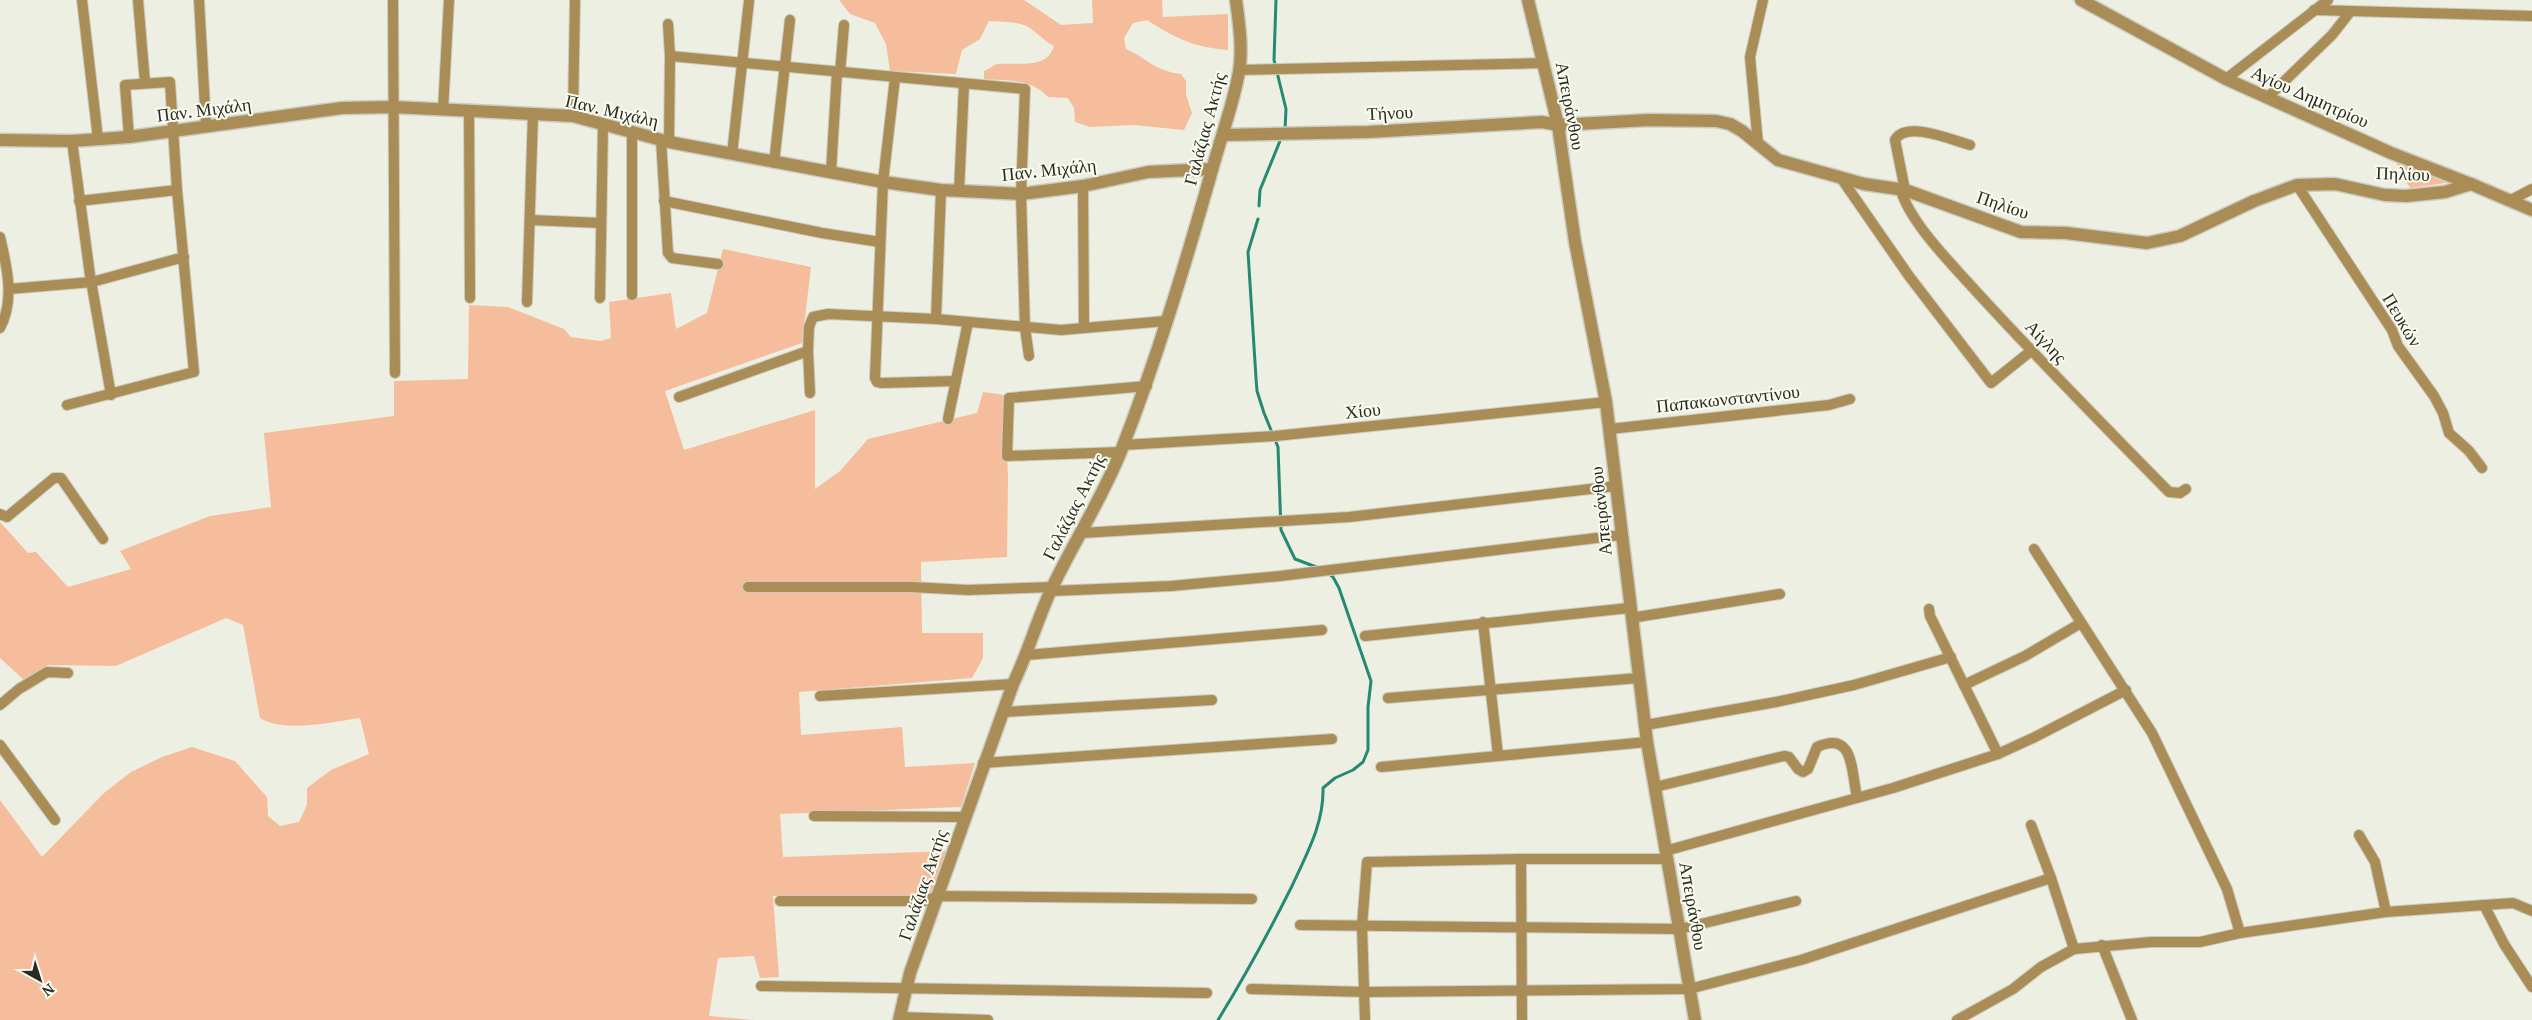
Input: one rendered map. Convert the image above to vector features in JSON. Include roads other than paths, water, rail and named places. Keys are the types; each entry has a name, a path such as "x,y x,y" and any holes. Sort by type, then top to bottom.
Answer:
{"street":[{"path":"82,0 98,139"},
{"path":"138,0 146,83"},
{"path":"200,0 206,125"},
{"path":"393,0 395,373"},
{"path":"443,110 448,0"},
{"path":"573,116 575,0"},
{"name":"Γαλάζιας Ακτής","path":"899,1018 907,987 983,763 1004,712 1013,684 1027,655 1052,589 1082,534 1122,449 1147,386 1199,220 1212,169 1224,135 1239,70 1240,26 1236,0"},
{"name":"Απειράνθου","path":"1528,0 1558,124 1576,242 1606,402 1647,742 1695,1020"},
{"path":"1758,144 1750,57 1763,0"},
{"name":"Αγίου Δημητρίου","path":"2081,0 2226,79 2391,153 2532,210"},
{"path":"2226,79 2328,0"},
{"path":"732,154 749,1"},
{"path":"2314,10 2532,16"},
{"path":"2268,97 2332,35 2350,12"},
{"path":"774,163 787,66 790,20"},
{"path":"668,24 670,56 664,201 668,253 672,258 718,264"},
{"path":"831,172 838,73 844,25"},
{"path":"670,56 1025,89 1021,194 1025,328 1029,356"},
{"path":"1239,70 1544,63"},
{"path":"895,78 883,182 875,378 876,382 956,381"},
{"path":"67,405 194,372 177,190 170,82 124,85 128,137"},
{"path":"959,191 964,84"},
{"name":"Παν. Μιχάλη","path":"0,140 72,141 128,137 342,108 393,107 573,116 665,141 774,163 941,190 1021,194 1083,186 1148,172 1212,169"},
{"path":"469,111 470,298"},
{"path":"527,302 533,113"},
{"name":"Πηλίου","path":"1558,124 1648,120 1716,121 1730,124 1778,160 1864,184 1903,189 2021,232 2066,233 2147,243 2180,236 2254,202 2297,185 2335,184 2385,195 2406,196 2445,192 2471,184"},
{"name":"Τήνου","path":"1224,135 1368,132 1542,122 1558,124"},
{"path":"600,298 603,124"},
{"name":"Αίγλης","path":"1970,145 1924,132 1905,131 1898,134 1895,140 1903,189 1909,210 1938,246 2031,350 2169,492 2180,493 2186,488"},
{"path":"632,132 632,295"},
{"path":"72,141 79,202 111,394"},
{"path":"1841,178 1909,276 1992,383 2031,350"},
{"name":"Πευκών","path":"2297,185 2392,330 2398,346 2434,396 2443,413 2449,434 2469,451 2482,468"},
{"path":"1083,186 1084,328"},
{"path":"2509,201 2532,189"},
{"path":"79,202 177,190"},
{"path":"936,319 941,190"},
{"path":"664,201 822,233 880,242"},
{"path":"530,220 601,223"},
{"path":"0,237 9,289 6,315 0,328"},
{"path":"9,289 92,282 184,257"},
{"path":"810,393 808,351 809,327 813,317 828,314 936,319 1025,328 1084,328 1166,321"},
{"path":"948,419 968,322"},
{"path":"678,396 808,351"},
{"name":"Χίου","path":"1147,386 1009,398 1007,456 1122,449 1274,436 1606,402"},
{"name":"Παπακωνσταντίνου","path":"1610,429 1829,405 1850,399"},
{"path":"0,514 7,517 54,478 61,478 102,539"},
{"path":"1082,534 1350,517 1616,486"},
{"path":"748,587 911,586 968,590 1171,586 1280,576 1621,535"},
{"path":"2034,549 2152,733 2227,889 2240,932"},
{"path":"1365,636 1483,622 1630,613 1780,594"},
{"path":"1928,609 1998,754"},
{"path":"1483,622 1489,689 1498,755"},
{"path":"1964,685 2025,656 2081,623"},
{"path":"1027,655 1322,630"},
{"path":"1646,725 1776,702 1844,687 1951,656"},
{"path":"0,704 48,672 68,673"},
{"path":"1388,698 1639,678"},
{"path":"820,696 1013,684"},
{"path":"1365,1020 1362,926 1367,862 1666,855 1998,754 2036,737 2126,690"},
{"path":"1004,712 1212,700"},
{"path":"983,763 1332,739"},
{"path":"1381,767 1647,742"},
{"path":"1655,787 1784,756 1789,757 1798,769 1803,772 1808,769 1817,747 1826,743 1838,742 1844,745 1848,752 1857,797"},
{"path":"0,745 55,820"},
{"path":"814,816 965,817"},
{"path":"2031,825 2051,878 2074,949"},
{"path":"2359,835 2375,862 2386,912"},
{"path":"1521,859 1522,1020"},
{"path":"1251,989 1365,992 1523,992 1689,989 1801,960 2051,878"},
{"path":"780,901 925,901 938,896 1252,899"},
{"path":"1300,925 1680,929 1796,901"},
{"path":"1957,1020 2013,989 2041,967 2074,949 2102,945 2200,942 2240,932 2386,912 2513,903 2532,911"},
{"path":"2484,905 2504,944 2532,987"},
{"path":"2102,945 2132,1020"},
{"path":"761,986 1207,992"},
{"path":"899,1018 988,1020"}],"waterway":[{"path":"1276,0 1274,60 1286,109 1285,130"},
{"path":"1259,206 1260,190 1282,136"},
{"path":"1258,219 1248,252 1256,378 1257,391 1264,413 1278,447 1281,530 1295,559 1319,568"},
{"path":"1218,1020 1266,937 1303,863 1321,814 1323,788 1335,778 1353,770 1363,762 1368,750 1368,707 1371,681 1339,588 1333,577 1327,572"}]}
